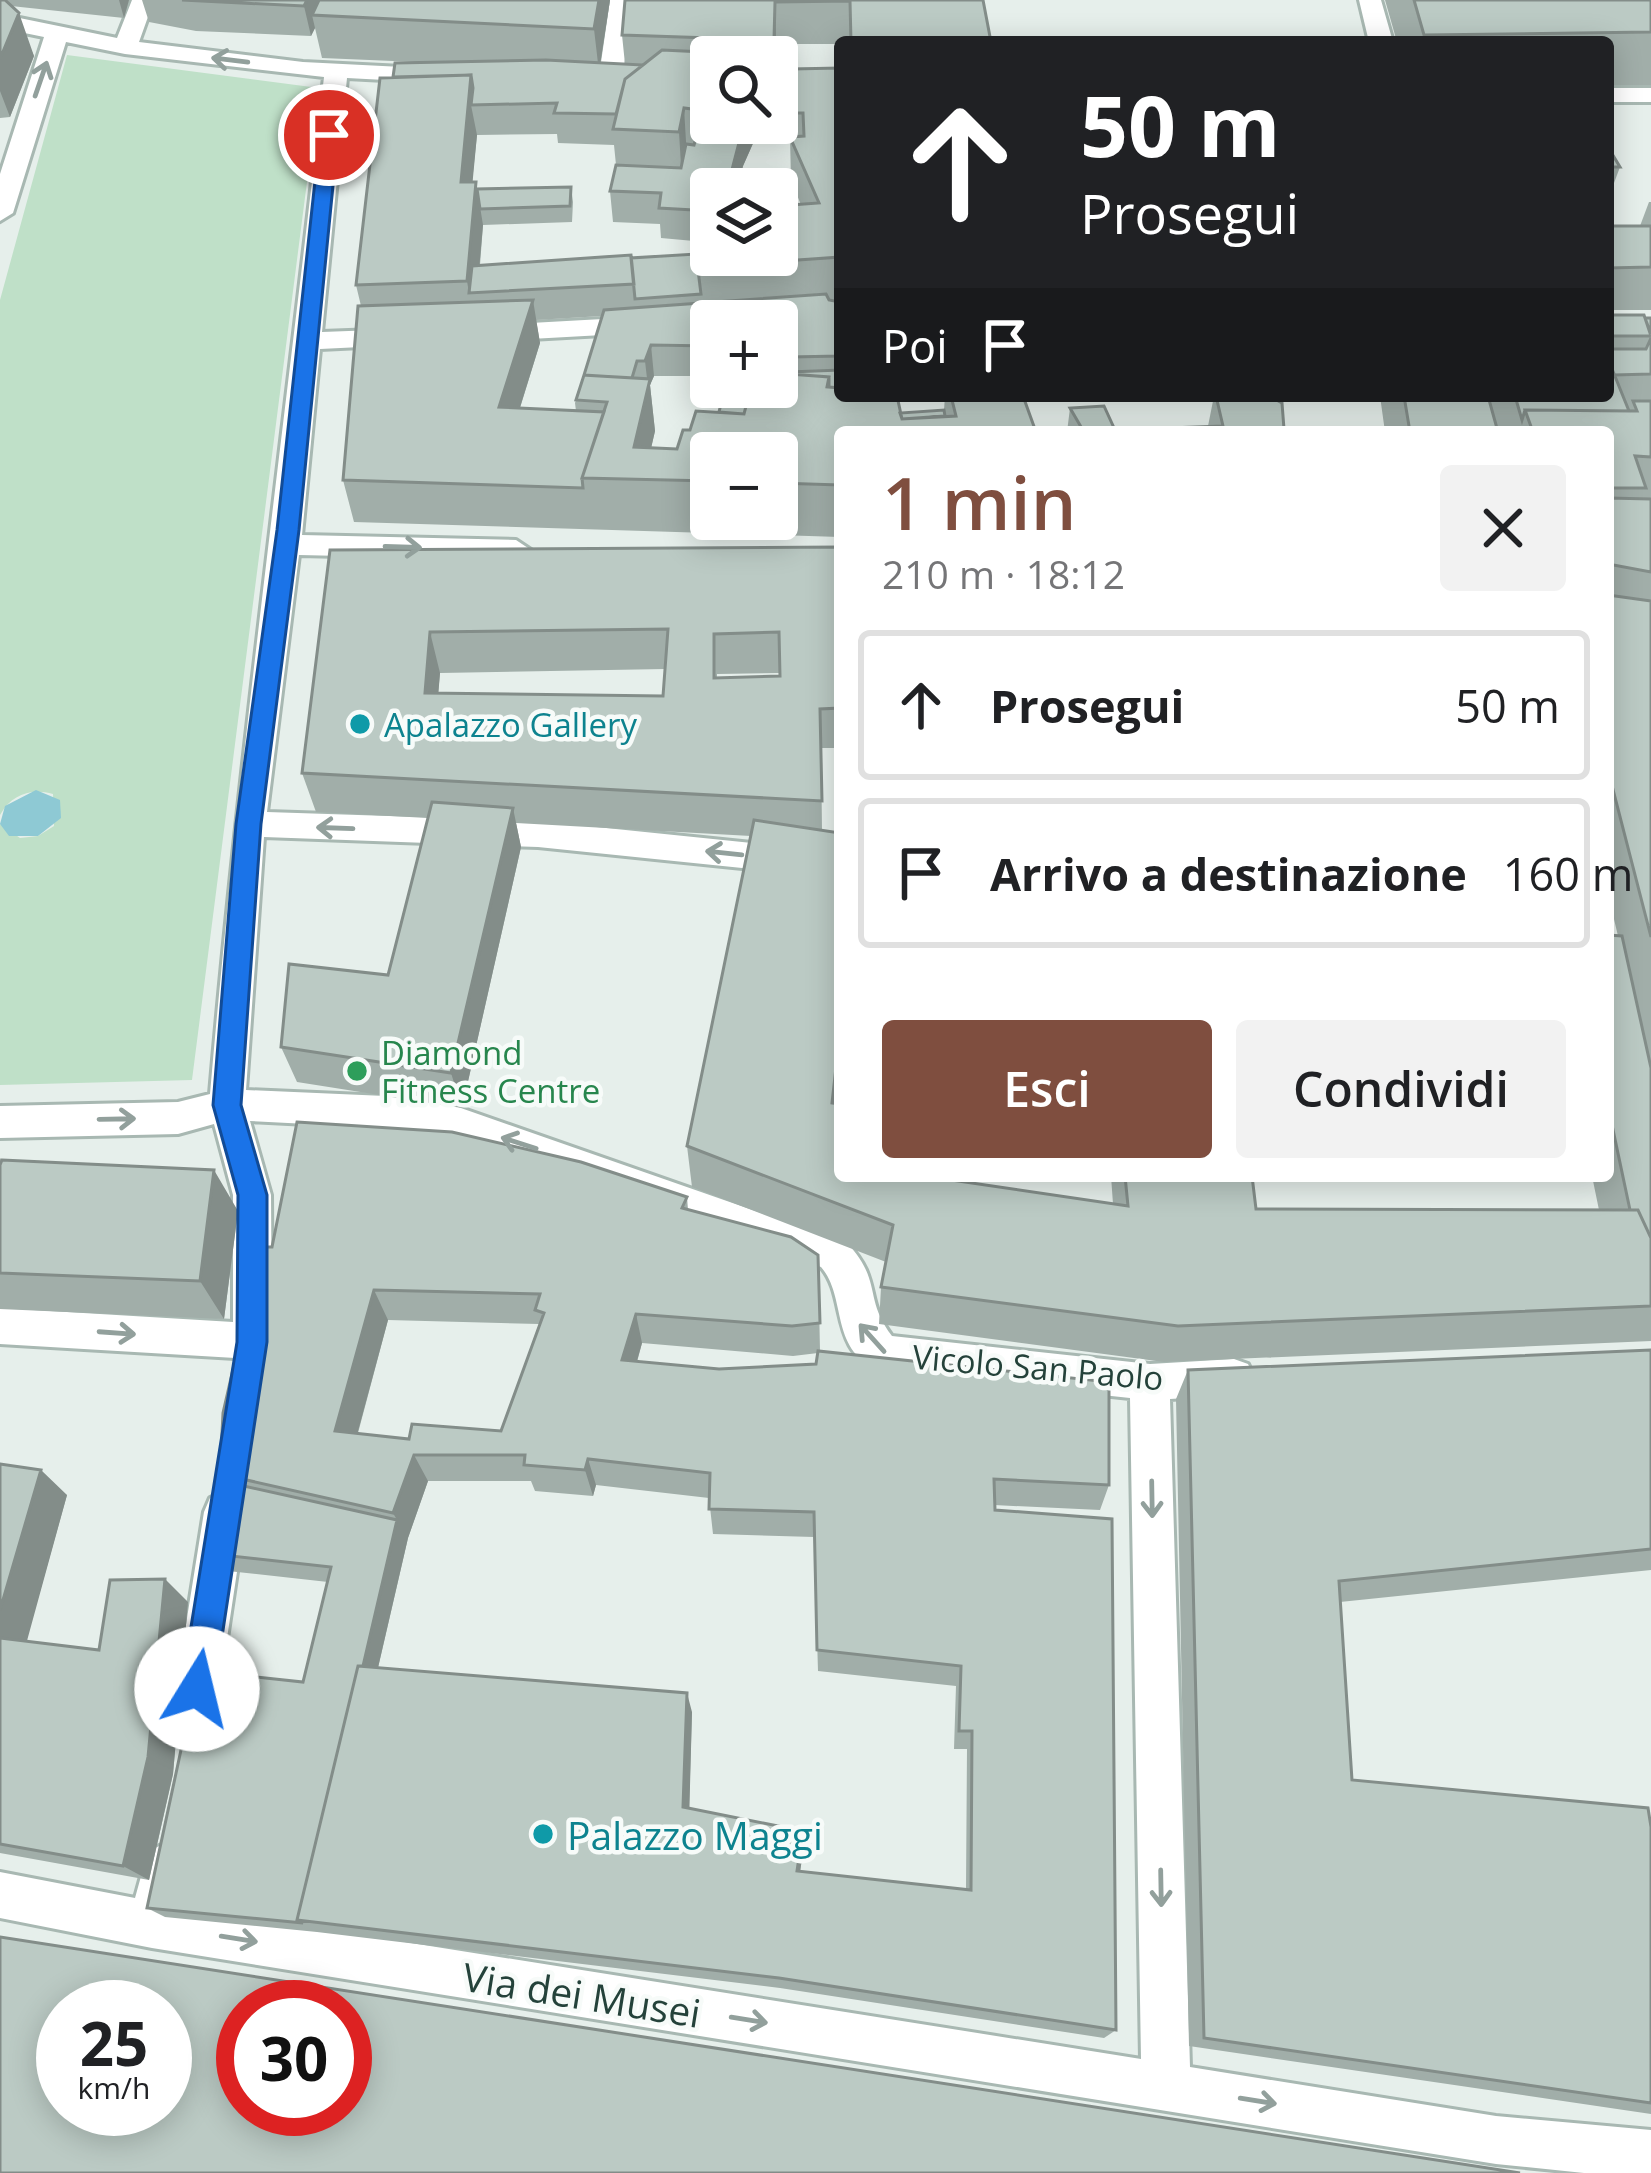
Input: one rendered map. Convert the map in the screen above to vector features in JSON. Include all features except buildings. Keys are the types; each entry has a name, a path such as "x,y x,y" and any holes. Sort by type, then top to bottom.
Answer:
{"street":[{"path":"125,47 143,0"},
{"path":"609,82 621,0"},
{"path":"1370,0 1379,36"},
{"path":"0,21 125,47 308,61 336,72 469,77"},
{"path":"0,213 13,127 58,33"},
{"path":"245,1387 252,1342 253,1195 227,1105 249,824 286,545 336,72"},
{"path":"798,90 834,92"},
{"path":"1614,95 1651,95"},
{"path":"308,341 690,322"},
{"path":"286,545 537,551"},
{"path":"249,824 538,834 834,864"},
{"path":"0,1121 178,1118 227,1105"},
{"name":"Vicolo San Paolo","path":"227,1105 385,1112 458,1123 834,1255 853,1276 855,1318 881,1353 1150,1382 1269,1375"},
{"path":"0,1326 252,1342"},
{"path":"1150,1382 1166,2086"},
{"path":"187,1753 230,1479"},
{"path":"152,1925 174,1819"},
{"name":"Via dei Musei","path":"0,1895 152,1925 1496,2140 1651,2155"}],"green space":[{"path":"67,55 319,88 192,1080 0,1085 0,824 20,838 38,836 54,826 53,794 45,792 16,798 0,815 0,300"}],"water":[{"path":"36,790 60,800 61,818 38,836 9,836 0,824 5,806"}],"place":[{"name":"Apalazzo Gallery","path":"360,724"},
{"name":"Diamond Fitness Centre","path":"357,1071"},
{"name":"Palazzo Maggi","path":"543,1834"}],"route":[{"path":"197,1689 252,1342 253,1195 227,1105 249,824 288,530 329,135"}]}
